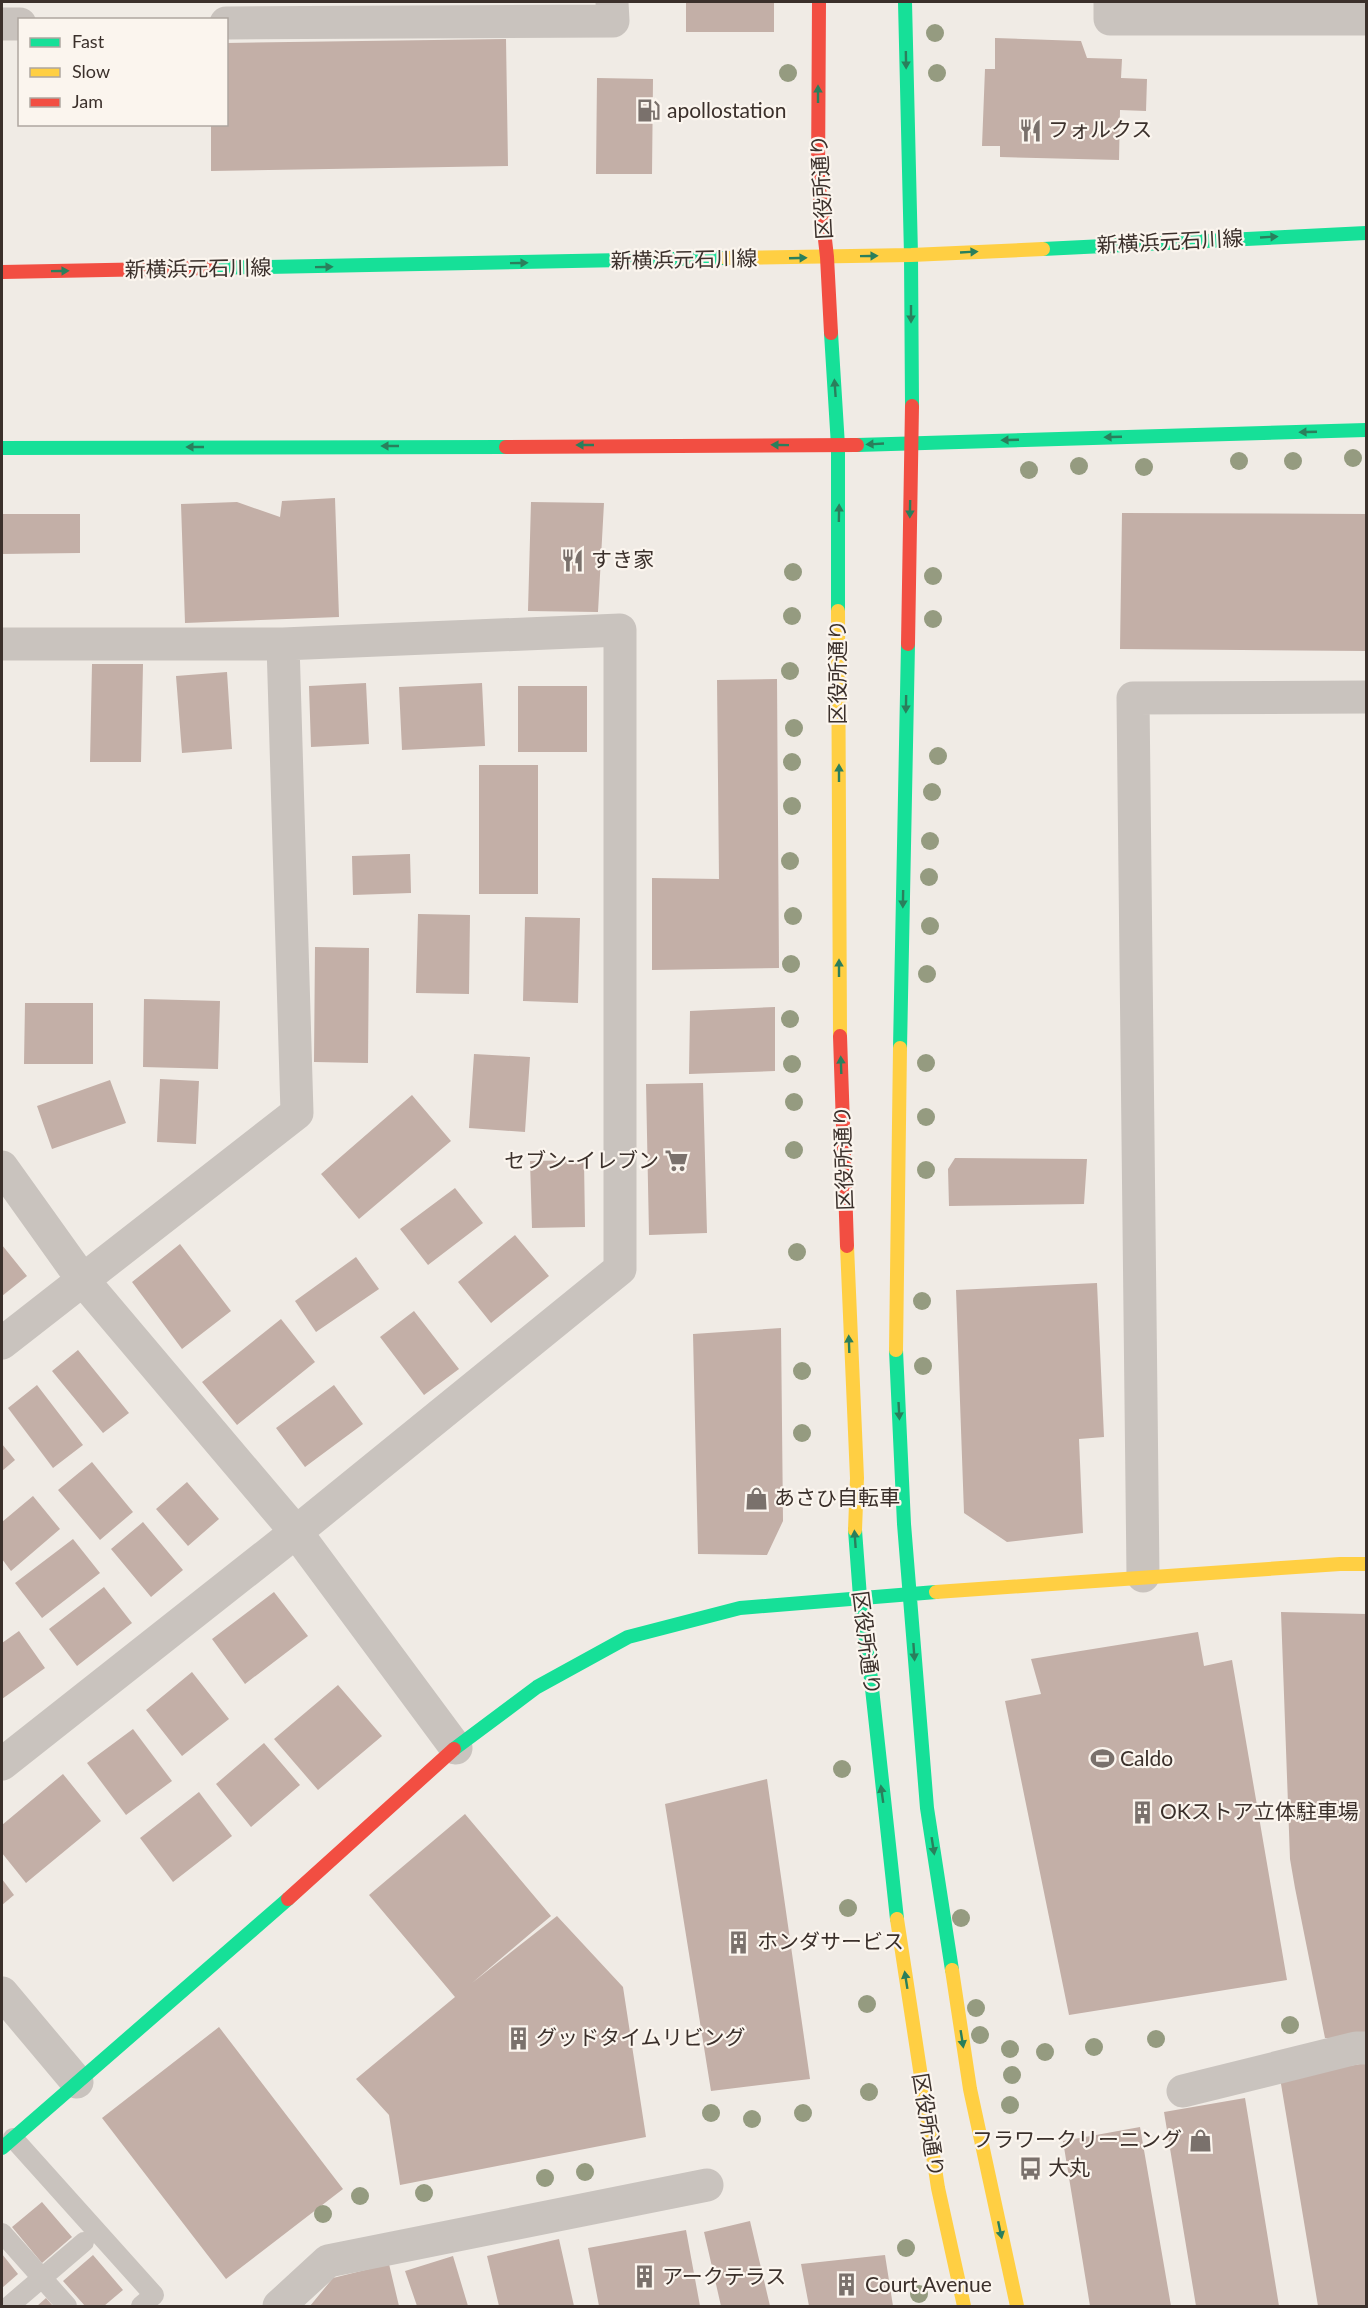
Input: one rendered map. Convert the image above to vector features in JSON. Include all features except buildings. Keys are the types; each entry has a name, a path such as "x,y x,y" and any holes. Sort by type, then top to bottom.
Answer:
{"street":[{"path":"228,23 612,21 612,2"},
{"name":"区役所通り","path":"819,2 818,178 826,257 838,446 840,1026 850,1355 857,1478 855,1528 860,1597 897,1926 938,2188 964,2307"},
{"path":"905,2 911,255 912,442 896,1247 896,1354 904,1524 927,1808 970,2089 1017,2307"},
{"path":"1110,2 1110,19 1366,19"},
{"path":"2,24 18,24"},
{"name":"新横浜元石川線","path":"2,272 911,255 1366,232"},
{"path":"2,448 838,446 1366,430"},
{"path":"2,644 283,644 620,630 620,1269 296,1532 7,1750"},
{"path":"2,1343 297,1113 283,644"},
{"path":"1143,1576 1133,699 1366,697"},
{"path":"2,1167 82,1279 296,1532 456,1748"},
{"path":"7,2143 261,1924 456,1748 537,1687 628,1637 740,1608 1143,1576 1366,1564"},
{"path":"2,1993 77,2082"},
{"path":"1183,2091 1356,2048 1366,2048"},
{"path":"279,2307 328,2261 707,2185"}],"lane":[{"path":"7,2143 154,2295 141,2307"},
{"path":"2,2234 67,2307"},
{"path":"9,2307 84,2242"}],"traffic: fast":[{"path":"905,2 912,406"},
{"path":"1043,249 1366,233"},
{"path":"209,268 726,258"},
{"path":"831,333 838,446 838,611"},
{"path":"857,445 1366,430"},
{"path":"2,448 506,447"},
{"path":"900,1048 908,644"},
{"path":"896,1350 904,1524 927,1808 952,1970"},
{"path":"855,1530 860,1597 897,1919"},
{"path":"454,1749 537,1687 628,1637 740,1608 936,1592"},
{"path":"2,2148 288,1899"}],"traffic: slow":[{"path":"726,258 911,255 1043,249"},
{"path":"838,611 840,1036"},
{"path":"896,1350 900,1048"},
{"path":"847,1246 857,1478 855,1530"},
{"path":"936,1592 1366,1564"},
{"path":"897,1919 938,2188 964,2306"},
{"path":"952,1970 970,2089 1017,2306"}],"traffic: jam":[{"path":"819,2 818,178 827,257 831,333"},
{"path":"2,272 209,268"},
{"path":"908,644 912,406"},
{"path":"506,447 857,445"},
{"path":"840,1036 847,1246"},
{"path":"288,1899 454,1749"}],"place":[{"name":"apollostation","path":"649,111"},
{"name":"フォルクス","path":"1030,130"},
{"name":"すき家","path":"573,560"},
{"name":"セブン-イレブン","path":"677,1161"},
{"name":"あさひ自転車","path":"756,1498"},
{"name":"Caldo","path":"1102,1759"},
{"name":"OKストア立体駐車場","path":"1142,1812"},
{"name":"ホンダサービス","path":"739,1942"},
{"name":"グッドタイムリビング","path":"518,2038"},
{"name":"フラワークリーニング","path":"1200,2140"},
{"name":"大丸","path":"1030,2168"},
{"name":"アークテラス","path":"644,2277"},
{"name":"Court Avenue","path":"847,2285"}]}
